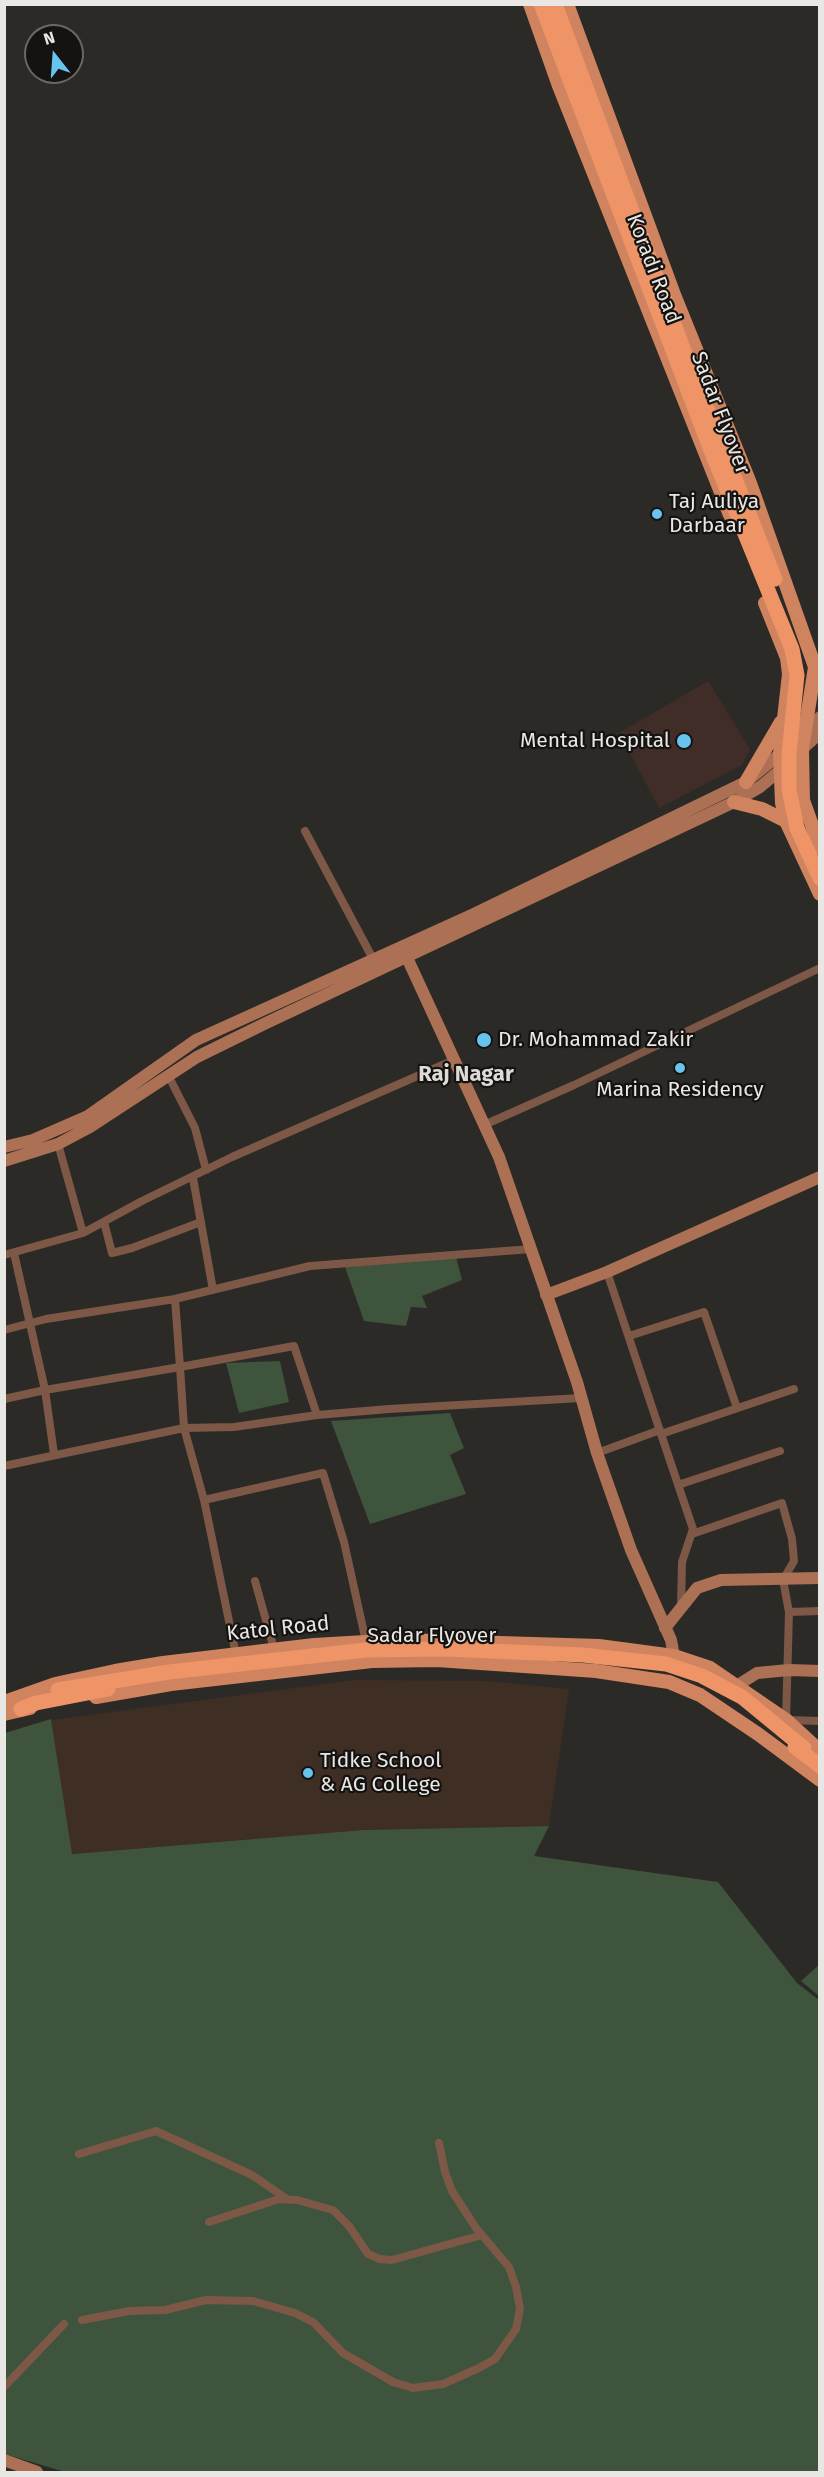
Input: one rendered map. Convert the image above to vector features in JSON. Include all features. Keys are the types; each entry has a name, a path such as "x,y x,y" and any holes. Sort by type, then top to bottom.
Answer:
{"highway":[{"name":"Sadar Flyover","path":"541,4 712,453 792,649 796,675 789,754 789,790 797,828 819,878"},
{"name":"Sadar Flyover","path":"555,4 682,345 785,605 801,656 804,677 798,728 797,783 804,827 819,864"},
{"name":"Sadar Flyover","path":"20,1704 169,1672 366,1650 446,1649 626,1658 666,1664 702,1676 742,1697 804,1748 819,1752"},
{"name":"Sadar Flyover","path":"58,1694 366,1655 460,1654 588,1662 639,1667 698,1681 757,1716 819,1766"}],"main road":[{"name":"Koradi Road","path":"530,4 559,86 616,232 787,658 789,674 780,754 781,769"},
{"name":"Koradi Road","path":"567,4 673,292 750,483 817,668 802,749"},
{"path":"616,232 647,221"},
{"path":"746,782 784,716"},
{"path":"4,1161 58,1144 90,1127 197,1057 386,968 404,951 746,782 819,717"},
{"path":"4,1147 33,1140 88,1116 196,1040 373,959 404,951 734,802 760,787 819,733"},
{"path":"802,749 803,800 819,848"},
{"path":"781,769 782,803 786,821 819,894"},
{"path":"734,802 762,809 786,821"},
{"path":"404,951 499,1157 631,1550 671,1640 674,1656 669,1682"},
{"path":"546,1295 607,1272 819,1177"},
{"path":"665,1628 697,1588 721,1580 819,1578"},
{"name":"Katol Road","path":"4,1714 56,1684 163,1663 274,1649 366,1642 453,1641 599,1646 674,1656 710,1668 786,1720 819,1752"},
{"name":"Katol Road","path":"4,1702 20,1704 372,1661 437,1660 596,1671 669,1682 700,1695 758,1734 819,1780"},
{"path":"738,1685 757,1673 789,1670 819,1671"},
{"path":"4,2460 37,2472"}],"street":[{"path":"305,831 373,959"},
{"path":"484,1125 574,1085 819,968"},
{"path":"4,1255 83,1233 206,1170 454,1060"},
{"path":"168,1075 195,1128 206,1170"},
{"path":"58,1144 83,1233"},
{"path":"192,1178 213,1290"},
{"path":"104,1222 112,1253 132,1248 201,1222"},
{"path":"4,1330 46,1319 175,1299 310,1266 531,1249"},
{"path":"14,1253 45,1390 54,1454"},
{"path":"607,1272 693,1529 682,1562 683,1603 681,1609"},
{"path":"175,1299 184,1428 204,1500 236,1655"},
{"path":"629,1336 704,1312 737,1408"},
{"path":"4,1399 294,1346 317,1415"},
{"path":"597,1453 794,1389"},
{"path":"4,1466 184,1428 234,1427 317,1415 581,1398"},
{"path":"678,1485 780,1451"},
{"path":"204,1500 323,1473 344,1542 366,1642"},
{"path":"692,1534 782,1503 792,1539 794,1561 783,1580 789,1612 786,1720 819,1721"},
{"path":"255,1581 274,1649"},
{"path":"789,1612 819,1611"},
{"path":"79,2154 156,2131 252,2175 287,2199"},
{"path":"82,2320 129,2311 165,2310 206,2300 254,2301 295,2313 313,2322 343,2353 393,2382 412,2388 443,2384 495,2359 516,2329 520,2309 513,2277 509,2267 482,2235 452,2191 439,2143"},
{"path":"209,2222 279,2199 320,2205 333,2210 349,2226 368,2254 380,2259 392,2260 482,2235"},
{"path":"4,2386 64,2324"}],"shaded area":[{"name":"Mental Hospital","path":"708,681 750,749 742,765 659,808 619,733"},
{"name":"Tidke School & AG College","path":"355,1680 488,1681 569,1689 549,1826 363,1830 71,1854 51,1720"}],"green space":[{"path":"456,1257 462,1280 422,1296 427,1308 411,1307 406,1326 364,1321 345,1267"},
{"path":"280,1361 289,1402 239,1413 226,1363"},
{"path":"450,1413 464,1448 450,1455 466,1494 370,1524 331,1421"},
{"path":"51,1719 72,1854 363,1830 549,1826 534,1856 718,1882 797,1983 819,2000 819,2472 65,2472 5,2454 5,1733"},
{"path":"819,1965 819,1996 801,1981"}],"place":[{"name":"Taj Auliya Darbaar","path":"657,514"},
{"name":"Mental Hospital","path":"684,741"},
{"name":"Dr. Mohammad Zakir","path":"484,1040"},
{"name":"Marina Residency","path":"680,1068"},
{"name":"Tidke School & AG College","path":"308,1773"}],"district":[{"name":"Raj Nagar","path":"466,1075"}]}
